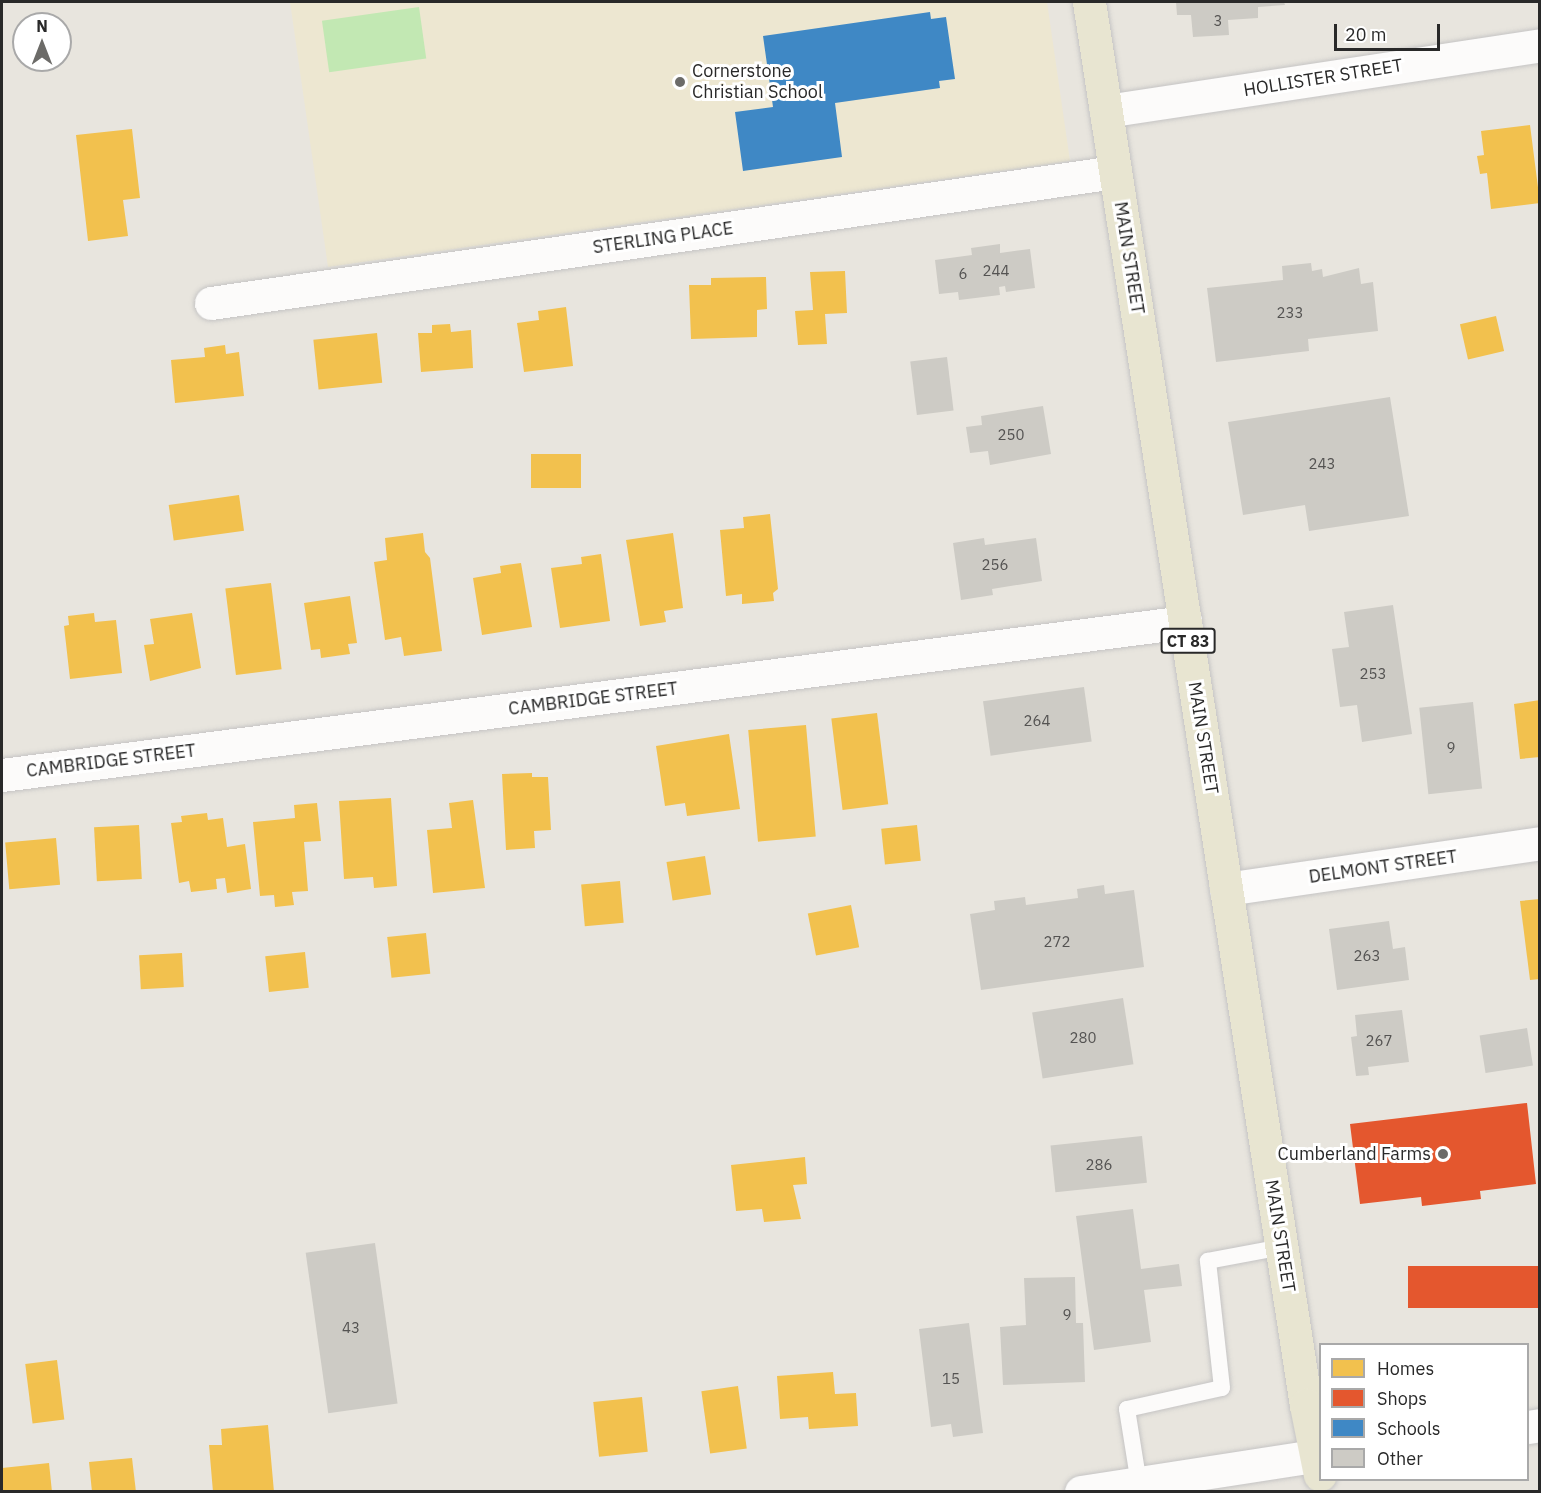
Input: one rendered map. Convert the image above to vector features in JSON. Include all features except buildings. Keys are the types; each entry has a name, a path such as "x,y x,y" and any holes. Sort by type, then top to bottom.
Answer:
{"main road":[{"name":"MAIN STREET","path":"1089,2 1282,1247 1319,1460"}],"street":[{"name":"HOLLISTER STREET","path":"1106,111 1539,45"},
{"name":"STERLING PLACE","path":"211,303 1116,172"},
{"name":"CAMBRIDGE STREET","path":"2,775 1185,622"},
{"name":"DELMONT STREET","path":"1227,889 1539,843"},
{"path":"1081,1491 1319,1466"}],"lane":[{"path":"1139,1484 1127,1409 1222,1388 1208,1261 1282,1247"}],"shaded area":[{"name":"Cornerstone Christian School","path":"290,2 1047,2 1070,161 328,267"}],"green space":[{"path":"419,7 426,58 329,72 322,21"}],"place":[{"name":"Cornerstone Christian School","path":"680,82"},
{"name":"Cumberland Farms","path":"1443,1154"}]}
